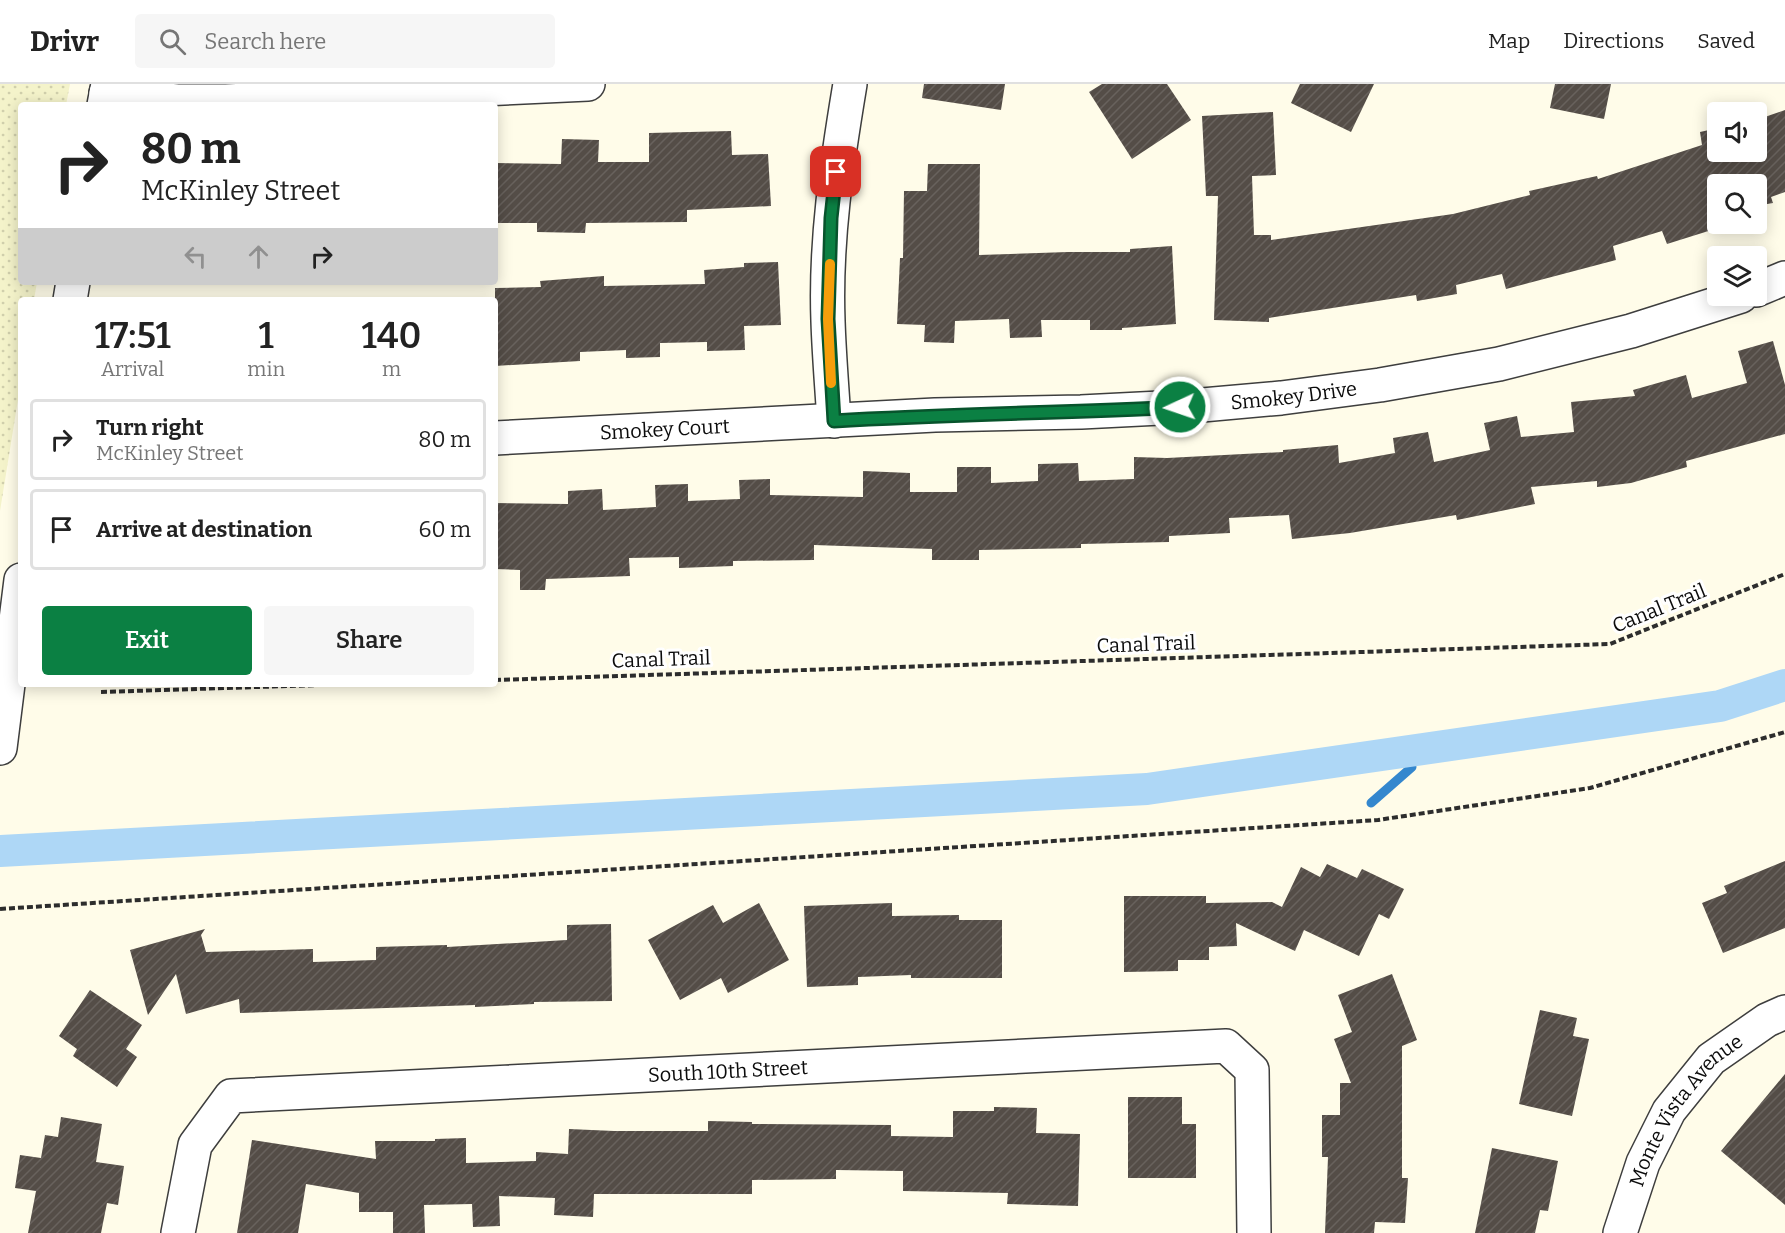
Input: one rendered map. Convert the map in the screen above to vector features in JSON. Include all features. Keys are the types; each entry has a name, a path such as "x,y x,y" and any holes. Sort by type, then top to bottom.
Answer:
{"street":[{"path":"106,94 177,101 226,101 588,84"},
{"path":"834,421 828,319 831,218 850,84"},
{"path":"1767,285 1785,278"},
{"name":"Smokey Drive","path":"834,421 935,415 1180,407 1281,398 1380,385 1499,364 1631,331 1710,306"},
{"name":"Smokey Court","path":"498,438 834,421"},
{"path":"0,748 12,600"},
{"name":"Monte Vista Avenue","path":"1620,1233 1643,1163 1669,1111 1711,1059 1767,1020 1785,1012"},
{"name":"South 10th Street","path":"178,1233 195,1145 231,1096 1226,1046 1252,1070 1254,1233"}],"path":[{"name":"Canal Trail","path":"498,680 1610,644 1785,574"},
{"path":"101,692 258,687"},
{"path":"0,909 1378,820 1590,788 1785,732"}],"green space":[{"path":"0,84 70,84 67,102 18,102 18,285 36,285 34,297 18,297 18,400 0,511"}],"building":[{"path":"924,84 1005,84 1001,110 922,98"},
{"path":"1102,84 1167,84 1191,120 1132,159 1089,92"},
{"path":"1300,84 1374,84 1351,132 1291,103"},
{"path":"1555,84 1611,84 1604,119 1550,108"},
{"path":"1785,110 1785,192 1771,197 1773,203 1767,204 1767,174 1707,174 1707,231 1667,244 1662,231 1613,246 1616,260 1506,289 1502,274 1456,285 1457,294 1417,301 1416,295 1269,318 1269,322 1214,320 1218,196 1206,196 1202,116 1273,112 1276,175 1252,176 1254,235 1271,235 1271,240 1453,214 1530,195 1529,191 1597,176 1598,179 1702,145 1700,132 1707,130 1707,162 1767,162 1767,116"},
{"path":"731,131 732,155 768,154 771,206 687,210 687,222 586,223 585,233 537,232 537,223 498,223 498,163 561,164 562,139 599,140 598,162 649,162 649,133"},
{"path":"928,164 980,164 979,255 1130,252 1130,249 1172,246 1176,324 1122,328 1122,330 1090,330 1090,320 1041,320 1042,337 1010,338 1009,319 955,321 954,343 924,342 925,325 897,324 900,258 903,258 904,191 927,191"},
{"path":"778,262 781,325 744,326 745,350 707,351 707,342 660,343 660,357 626,358 626,350 580,352 580,361 498,366 498,297 495,297 495,288 541,287 540,281 604,276 604,286 705,284 704,270 744,267 744,263"},
{"path":"1773,341 1785,385 1785,434 1686,461 1687,467 1631,483 1597,487 1597,481 1531,487 1535,504 1457,520 1456,515 1350,533 1292,539 1289,515 1229,518 1230,533 1169,536 1169,542 1081,544 1081,548 979,550 979,560 932,560 932,549 814,545 814,560 733,561 733,566 679,568 679,557 629,558 630,576 546,579 545,590 520,590 520,570 498,569 498,503 568,504 568,491 602,489 603,510 656,507 655,485 688,484 688,501 740,499 739,480 770,479 770,495 863,497 863,471 910,473 910,492 957,492 957,467 991,467 991,483 1038,481 1038,464 1078,463 1079,481 1134,479 1134,457 1167,458 1283,452 1283,450 1338,445 1339,463 1395,453 1393,438 1428,432 1434,462 1490,450 1484,423 1517,416 1521,437 1574,432 1571,402 1635,396 1633,390 1686,375 1692,398 1747,383 1738,351"},
{"path":"1785,861 1785,928 1723,953 1702,903 1727,893 1724,886"},
{"path":"1327,864 1357,878 1362,869 1404,889 1389,919 1379,914 1359,956 1304,930 1295,951 1236,923 1237,946 1209,947 1209,960 1178,960 1178,971 1124,972 1124,896 1206,896 1206,903 1272,902 1282,907 1301,867 1320,877"},
{"path":"759,903 789,960 728,993 721,978 680,1000 648,940 713,905 723,923"},
{"path":"892,903 892,916 959,915 959,920 1002,920 1002,978 911,978 911,975 858,977 858,985 807,987 804,906"},
{"path":"611,924 612,1001 240,1013 239,999 186,1014 176,974 148,1015 130,950 205,929 201,935 206,952 313,949 313,962 376,960 376,947 447,945 447,947 567,940 567,925"},
{"path":"1392,974 1417,1040 1402,1046 1402,1178 1408,1178 1405,1223 1375,1222 1374,1233 1325,1233 1328,1157 1322,1157 1322,1115 1340,1115 1340,1083 1351,1083 1334,1039 1352,1032 1338,995"},
{"path":"90,990 142,1025 126,1049 137,1057 117,1087 73,1056 77,1049 59,1036"},
{"path":"1540,1010 1577,1018 1573,1036 1589,1039 1572,1116 1519,1104"},
{"path":"1785,1074 1785,1205 1721,1151"},
{"path":"1128,1097 1182,1097 1182,1124 1196,1124 1196,1178 1128,1178"},
{"path":"994,1107 1037,1108 1036,1133 1080,1134 1078,1206 1007,1204 1008,1193 903,1191 903,1171 836,1170 836,1179 752,1180 752,1194 594,1194 593,1217 554,1215 555,1198 499,1196 500,1226 473,1227 472,1204 424,1205 425,1233 393,1233 393,1212 359,1212 359,1193 306,1184 298,1233 237,1233 252,1140 376,1159 375,1141 435,1141 435,1139 466,1138 466,1163 536,1161 536,1152 568,1154 569,1129 708,1131 708,1121 752,1122 752,1124 891,1125 891,1136 953,1137 953,1111 994,1111"},
{"path":"61,1117 102,1124 96,1162 124,1166 118,1205 107,1203 101,1233 28,1233 36,1191 15,1188 20,1155 41,1158 45,1135 58,1137"},
{"path":"1492,1148 1558,1161 1548,1211 1540,1210 1535,1233 1475,1233"}],"waterway":[{"path":"0,851 1147,789 1720,706 1785,685"},
{"path":"1371,803 1412,767"}],"slow traffic":[{"path":"830,264 828,319 831,383"}],"route":[{"path":"836,172 831,218 828,319 834,421 935,415 1180,407"}]}
